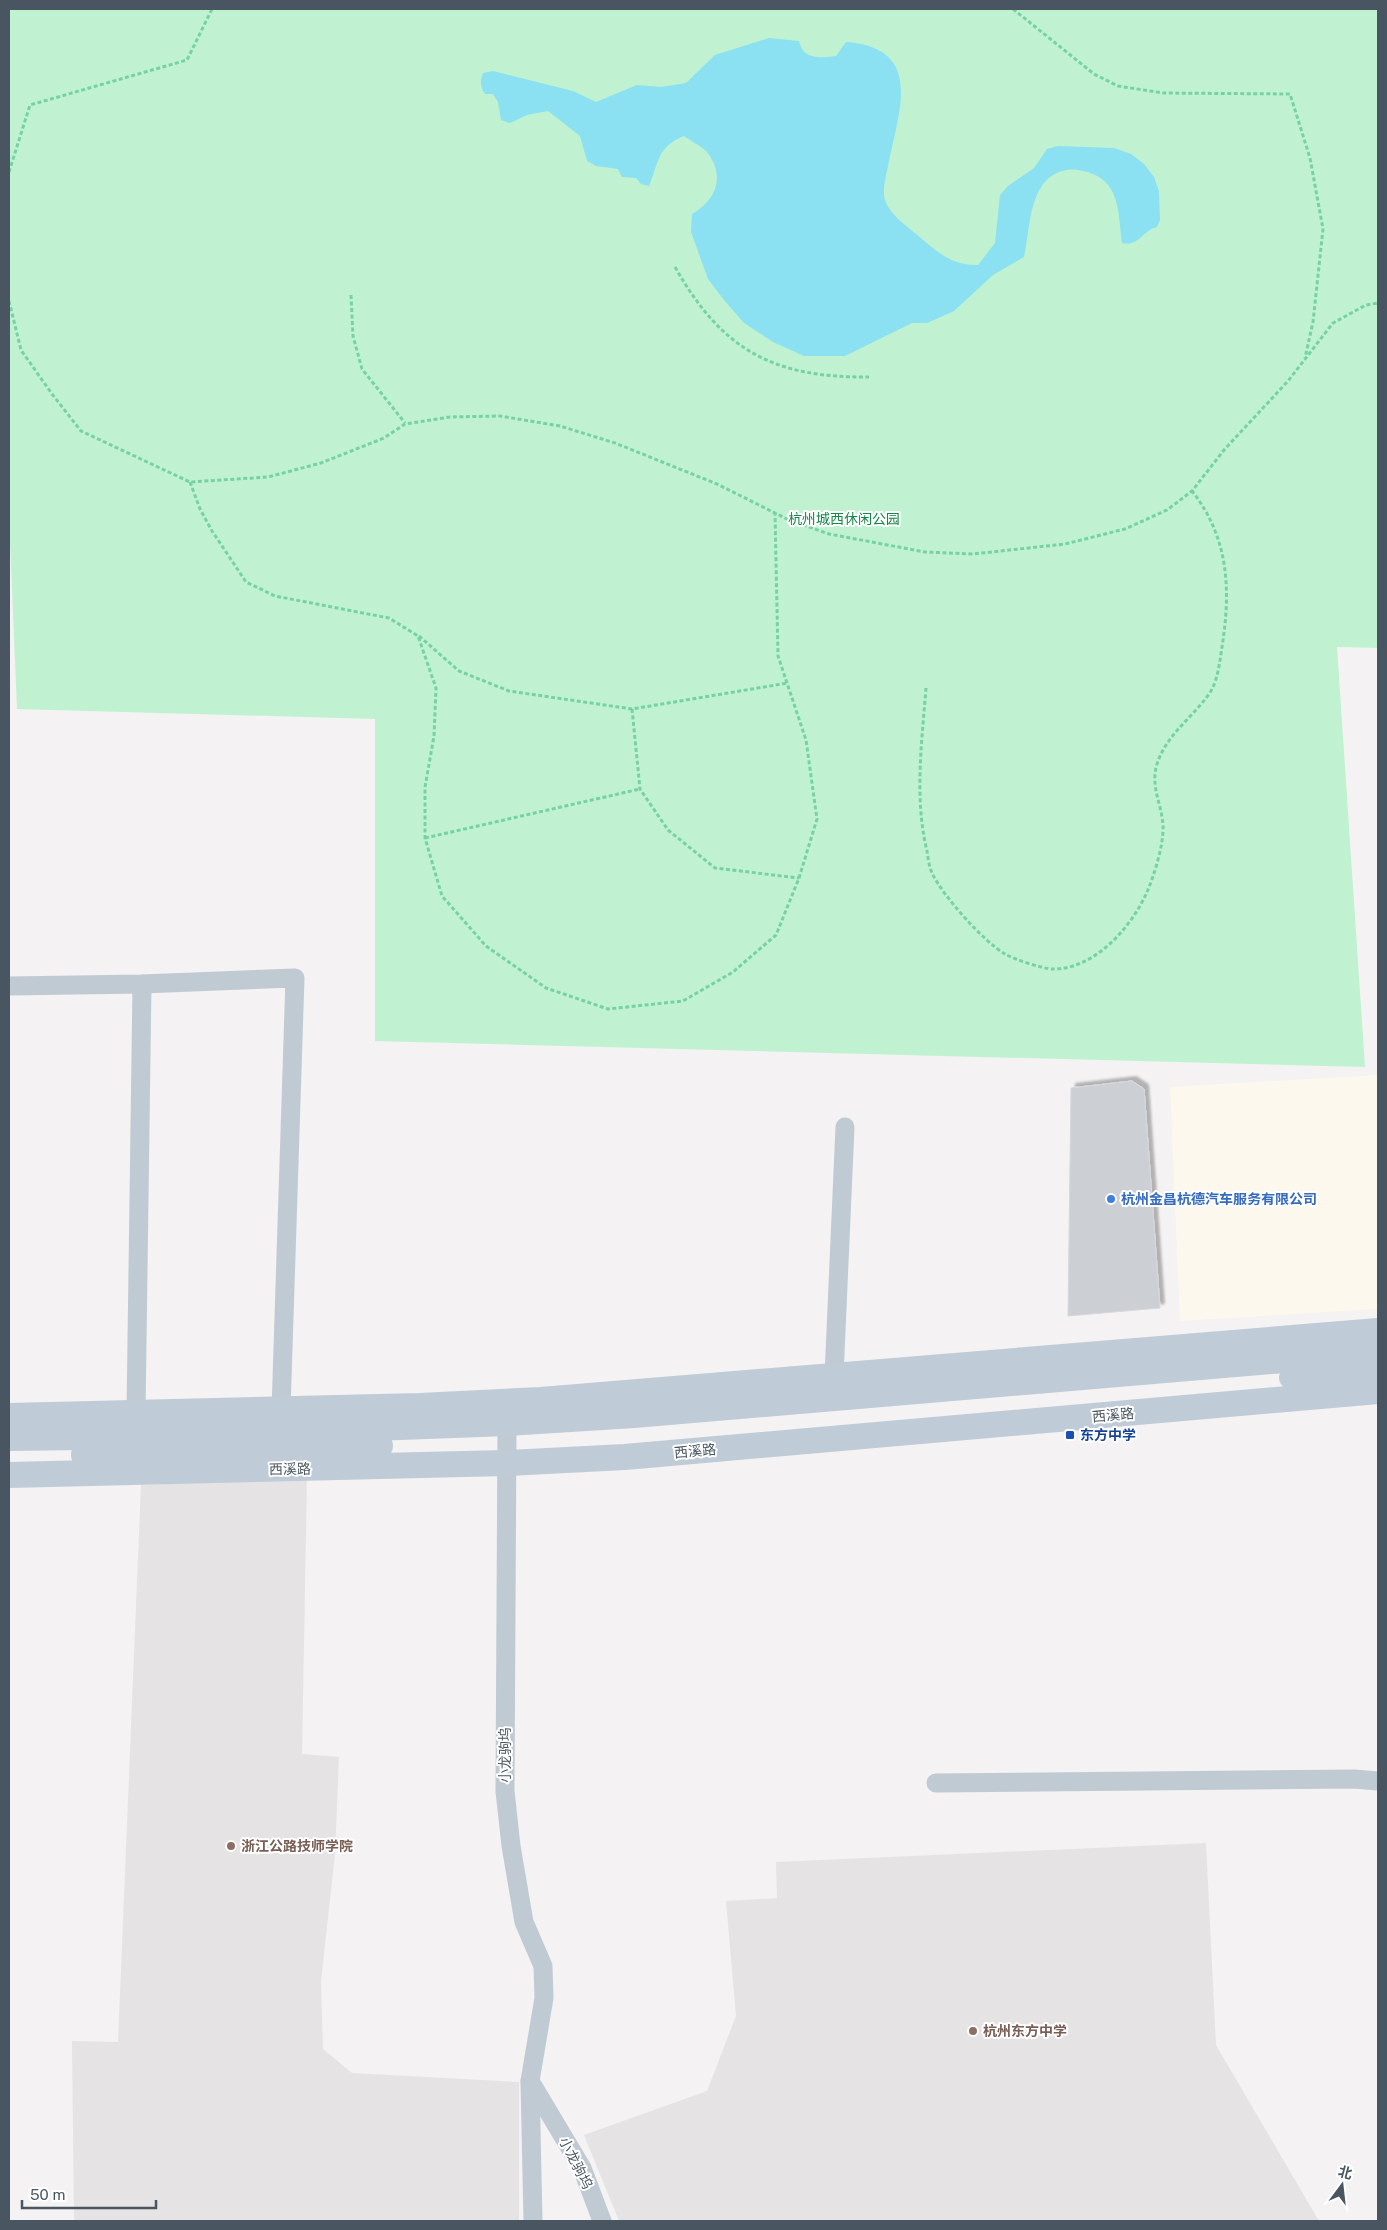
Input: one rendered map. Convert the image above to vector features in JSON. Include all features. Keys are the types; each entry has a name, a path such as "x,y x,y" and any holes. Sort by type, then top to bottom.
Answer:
{"street":[{"path":"9,986 142,984 296,978 281,1410"},
{"path":"136,1413 142,984"},
{"path":"834,1376 845,1127"},
{"path":"9,1416 281,1410 541,1400 1378,1331"},
{"name":"西溪路","path":"9,1456 156,1454 506,1442 634,1415 1378,1352"},
{"name":"西溪路","path":"9,1475 506,1442 1378,1371"},
{"name":"西溪路","path":"9,1438 156,1436 506,1442 625,1457 1378,1391"},
{"name":"小龙驹坞","path":"506,1442 505,1791 511,1846 524,1922 543,1966 544,1982 544,1998 530,2080 533,2221"},
{"path":"936,1782 1344,1779 1378,1781"},
{"name":"小龙驹坞","path":"530,2080 582,2168 602,2221"}],"path":[{"path":"9,172 30,105 186,60 212,9"},
{"path":"1013,9 1094,74 1118,86 1163,93 1290,94 1310,158 1323,229 1313,322 1304,361"},
{"path":"674,267 683,282 710,316 737,344 753,355 775,364 816,374 869,377"},
{"path":"351,295 353,336 362,368 405,424"},
{"path":"9,301 21,350 52,394 82,431 190,482 268,477 321,463 384,438 405,424 450,417 500,416 560,426 670,464 717,484 774,513 829,534 874,544 925,552 974,554 1065,544 1125,529 1167,510 1192,491 1224,450 1288,381 1334,323 1366,306 1378,303"},
{"path":"190,482 200,509 212,531 246,582 275,596 389,618 418,636 459,671 509,692 632,709 788,683"},
{"path":"926,688 921,766 920,826 932,873 964,918 1005,954 1051,970 1080,964 1102,950 1127,925 1146,893 1157,861 1164,827 1155,795 1157,765 1168,738 1212,690 1220,659 1227,593 1225,565 1219,539 1207,510 1192,491"},
{"path":"418,636 436,688 434,736 425,787 425,838 442,896 486,946 546,988 608,1009 683,1001 733,972 776,935 799,878 817,819 806,740 778,656 774,513"},
{"path":"632,709 640,789 668,830 715,868 799,878"},
{"path":"425,838 640,789"}],"shaded area":[{"path":"1378,1075 1378,1309 1180,1321 1170,1087"},
{"name":"浙江公路技师学院","path":"307,1478 302,1754 339,1757 335,1854 321,1981 323,2049 352,2073 519,2082 519,2221 74,2221 72,2041 118,2042 141,1485"},
{"name":"杭州东方中学","path":"1206,1843 1216,2045 1319,2221 619,2221 584,2135 707,2091 736,2016 726,1901 777,1898 776,1862"}],"green space":[{"name":"杭州城西休闲公园","path":"9,9 1378,9 1378,648 1337,647 1365,1067 375,1041 375,719 17,709 9,518"}],"water":[{"path":"769,38 799,41 804,52 818,57 836,56 846,42 871,47 888,56 897,70 901,86 897,125 885,183 885,200 891,211 901,221 935,250 948,258 970,265 978,265 995,243 1000,195 1008,186 1034,168 1047,149 1058,146 1114,148 1131,154 1144,164 1154,177 1159,191 1160,220 1157,227 1148,231 1133,243 1122,243 1114,196 1102,179 1092,173 1078,170 1059,172 1051,176 1044,183 1035,199 1024,257 993,275 954,311 927,323 912,323 845,356 804,356 773,342 744,323 708,279 691,232 692,214 707,202 716,187 716,170 713,161 705,150 684,136 675,140 660,156 649,186 641,184 636,178 622,177 618,169 596,166 587,161 580,136 548,111 527,115 510,123 501,120 498,102 493,94 485,94 481,86 483,73 493,71 573,91 596,102 637,85 661,87 686,83 715,55"}],"building":[{"name":"杭州金昌杭德汽车服务有限公司","path":"1132,1081 1144,1089 1160,1308 1068,1316 1071,1088"}],"place":[{"name":"杭州金昌杭德汽车服务有限公司","path":"1111,1199"},
{"name":"东方中学","path":"1070,1435"},
{"name":"浙江公路技师学院","path":"231,1846"},
{"name":"杭州东方中学","path":"973,2031"}]}
